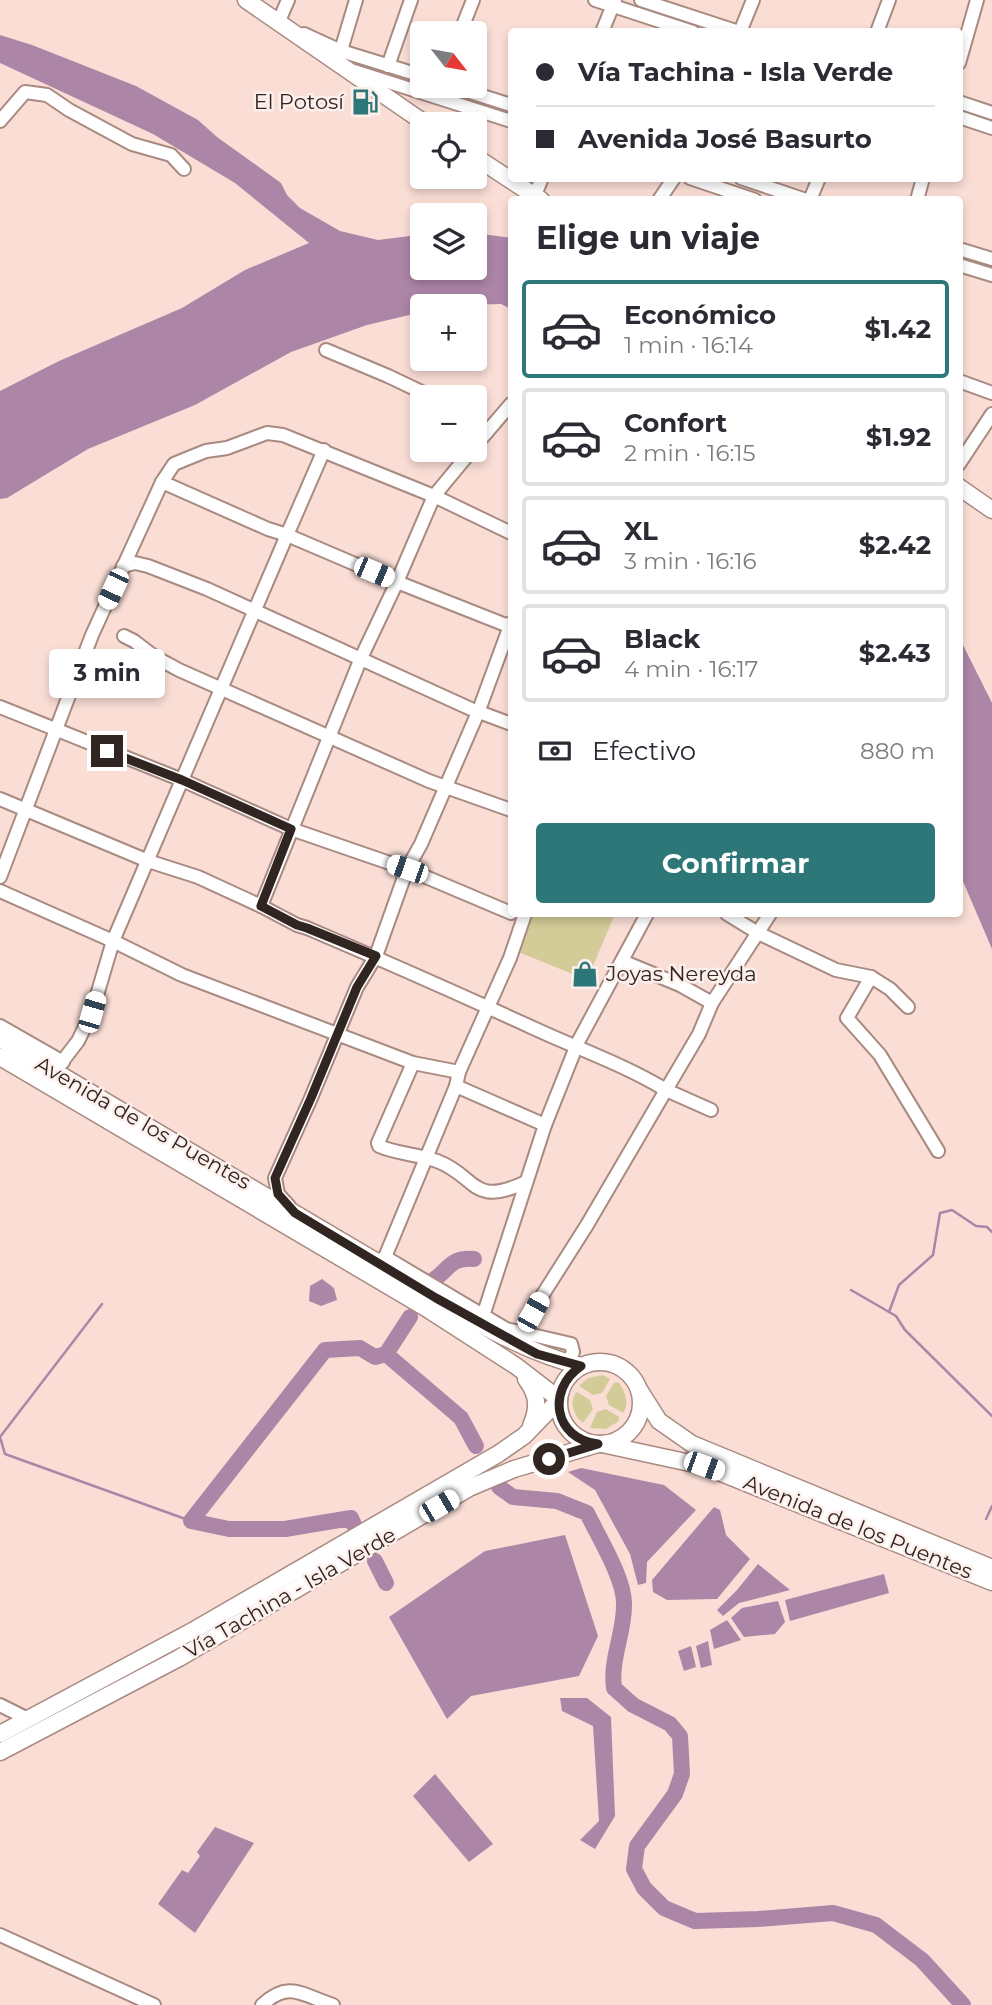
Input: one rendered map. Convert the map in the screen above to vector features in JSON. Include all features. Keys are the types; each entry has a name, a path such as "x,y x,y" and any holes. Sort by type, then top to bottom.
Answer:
{"main road":[{"path":"246,0 341,61 410,112"},
{"path":"487,164 508,178"},
{"path":"515,182 536,196"},
{"path":"963,490 992,510"},
{"name":"Avenida de los Puentes","path":"0,1039 59,1066 295,1213 382,1260 532,1351 575,1364"},
{"name":"Avenida de los Puentes","path":"0,1057 426,1308 516,1366 559,1399"},
{"path":"602,1361 617,1364 629,1372 640,1391 641,1411 632,1430 615,1441 596,1446 581,1440 571,1433 562,1418 559,1399 575,1364 602,1361"},
{"path":"516,1366 532,1387 537,1402 535,1417 524,1436"},
{"name":"Avenida de los Puentes","path":"640,1391 659,1421 692,1444 992,1568"},
{"name":"Vía Tachina - Isla Verde","path":"0,1734 207,1622 463,1475 524,1436 559,1399"},
{"name":"Avenida de los Puentes","path":"596,1446 704,1466 992,1582"},
{"name":"Vía Tachina - Isla Verde","path":"0,1752 179,1658 469,1488 514,1469 596,1446"}],"street":[{"path":"278,23 288,0"},
{"path":"341,61 356,0"},
{"path":"388,66 411,0"},
{"path":"465,21 473,0"},
{"path":"595,0 614,3 682,28"},
{"path":"641,0 728,28"},
{"path":"742,28 753,0"},
{"path":"878,28 889,0"},
{"path":"963,50 978,0"},
{"path":"604,28 614,3"},
{"path":"341,61 388,66 410,72"},
{"path":"341,61 410,83"},
{"path":"0,121 26,92 47,95 132,144 171,155 184,169"},
{"path":"487,97 508,104"},
{"path":"454,98 508,120"},
{"path":"963,103 992,113"},
{"path":"963,118 992,128"},
{"path":"702,182 743,196"},
{"path":"753,182 796,196"},
{"path":"963,249 992,259"},
{"path":"963,266 992,275"},
{"path":"326,350 410,386"},
{"path":"963,382 992,393"},
{"path":"487,432 508,408"},
{"path":"963,458 992,414"},
{"path":"0,877 92,635 162,482 174,464 206,451 227,448 267,433 283,435 435,496 508,532"},
{"path":"0,1026 59,1066 78,1041 92,1012 113,941 324,450"},
{"path":"261,906 362,658 435,496 462,462"},
{"path":"162,482 268,529 508,625"},
{"path":"123,566 135,563 148,566 208,589 471,709 508,722"},
{"path":"295,1213 278,1194 275,1178 357,987 376,956 407,869 421,844 479,710 508,631"},
{"path":"124,636 155,657 330,738 444,787 508,809"},
{"path":"0,707 182,780 291,829 407,869 508,910"},
{"path":"0,799 148,862 198,877 298,926 376,956 615,1062 666,1090 711,1110"},
{"path":"0,891 182,975 413,1063 459,1072"},
{"path":"517,917 510,958 459,1072 428,1158 382,1260 506,1329 571,1344 575,1364"},
{"path":"482,1316 524,1183 576,1047 646,917"},
{"path":"732,917 758,933 836,970 871,977 890,989 908,1007"},
{"path":"523,1335 540,1299 699,1034 712,1003 768,917"},
{"path":"622,961 680,985 712,1003"},
{"path":"871,977 847,1017 880,1055 938,1151"},
{"path":"413,1063 378,1143 382,1147 441,1163 486,1191 505,1191 524,1183"},
{"path":"456,1086 545,1125"},
{"path":"0,1704 28,1719"},
{"path":"0,1935 154,2005"},
{"path":"262,2005 276,1993 288,1990 333,2005"}],"shaded area":[{"path":"0,35 136,86 198,120 281,183 287,195 300,208 340,231 378,240 410,236 410,280 487,280 487,235 508,238 508,308 501,304 487,304 487,294 410,294 410,315 367,325 291,352 195,405 88,449 7,498 0,499 0,391 59,361 182,308 245,270 309,243 235,183 153,134 0,63"},
{"path":"963,645 992,703 992,949 963,881"},
{"path":"531,917 614,917 587,980 516,951"},
{"path":"322,1279 334,1288 337,1300 321,1306 309,1301 310,1286"},
{"path":"603,1375 610,1379 602,1393 593,1395 579,1386 588,1378"},
{"path":"618,1382 626,1397 623,1413 609,1405 606,1396 614,1383"},
{"path":"577,1392 590,1400 593,1409 583,1423 573,1409"},
{"path":"606,1409 619,1417 619,1421 606,1429 590,1428 597,1412"},
{"path":"581,1468 664,1485 696,1510 647,1562 646,1583 638,1585 630,1554 595,1490 568,1472"},
{"path":"714,1507 720,1510 726,1535 750,1559 717,1599 667,1600 653,1592 652,1580"},
{"path":"565,1535 598,1636 579,1676 471,1696 447,1719 389,1617 485,1551"},
{"path":"758,1564 790,1590 739,1603 723,1616 717,1610"},
{"path":"884,1574 889,1593 790,1621 785,1600"},
{"path":"778,1601 785,1622 775,1634 744,1637 731,1618 742,1608"},
{"path":"727,1620 741,1640 714,1649 710,1630"},
{"path":"708,1641 712,1665 701,1668 696,1646"},
{"path":"691,1646 696,1667 684,1671 678,1651"},
{"path":"560,1698 587,1698 611,1717 615,1816 595,1849 580,1840 599,1821 593,1726 562,1711"},
{"path":"435,1774 493,1844 469,1862 413,1796"},
{"path":"215,1827 254,1843 195,1933 158,1904 182,1870 188,1873 200,1856 197,1852"}],"waterway":[{"path":"889,1312 899,1285 933,1255 940,1213 952,1210 976,1226 987,1227 992,1232"},
{"path":"432,1281 455,1262 474,1259"},
{"path":"851,1290 896,1316 905,1330 992,1416"},
{"path":"102,1304 0,1437 5,1454 191,1521"},
{"path":"354,1525 351,1518 285,1529 229,1529 191,1521 325,1350 360,1348 375,1357 386,1354 410,1317"},
{"path":"386,1354 461,1418 476,1446"},
{"path":"499,1487 513,1497 557,1501 587,1513 604,1545 623,1593 624,1614 614,1666 614,1688 633,1705 670,1724 680,1736 682,1774 675,1794 637,1846 634,1869 644,1888 664,1908 695,1921 833,1913 876,1925 922,1960 963,2005"},
{"path":"986,1519 992,1506"},
{"path":"375,1561 386,1583"}],"place":[{"name":"El Potosí","path":"365,102"},
{"name":"Joyas Nereyda","path":"585,974"}],"route":[{"path":"107,751 182,780 291,829 261,906 298,926 376,956 357,987 275,1178 278,1194 295,1213 436,1298 532,1351 581,1366 573,1371 562,1387 560,1412 571,1433 581,1440 598,1444 549,1459"}]}
